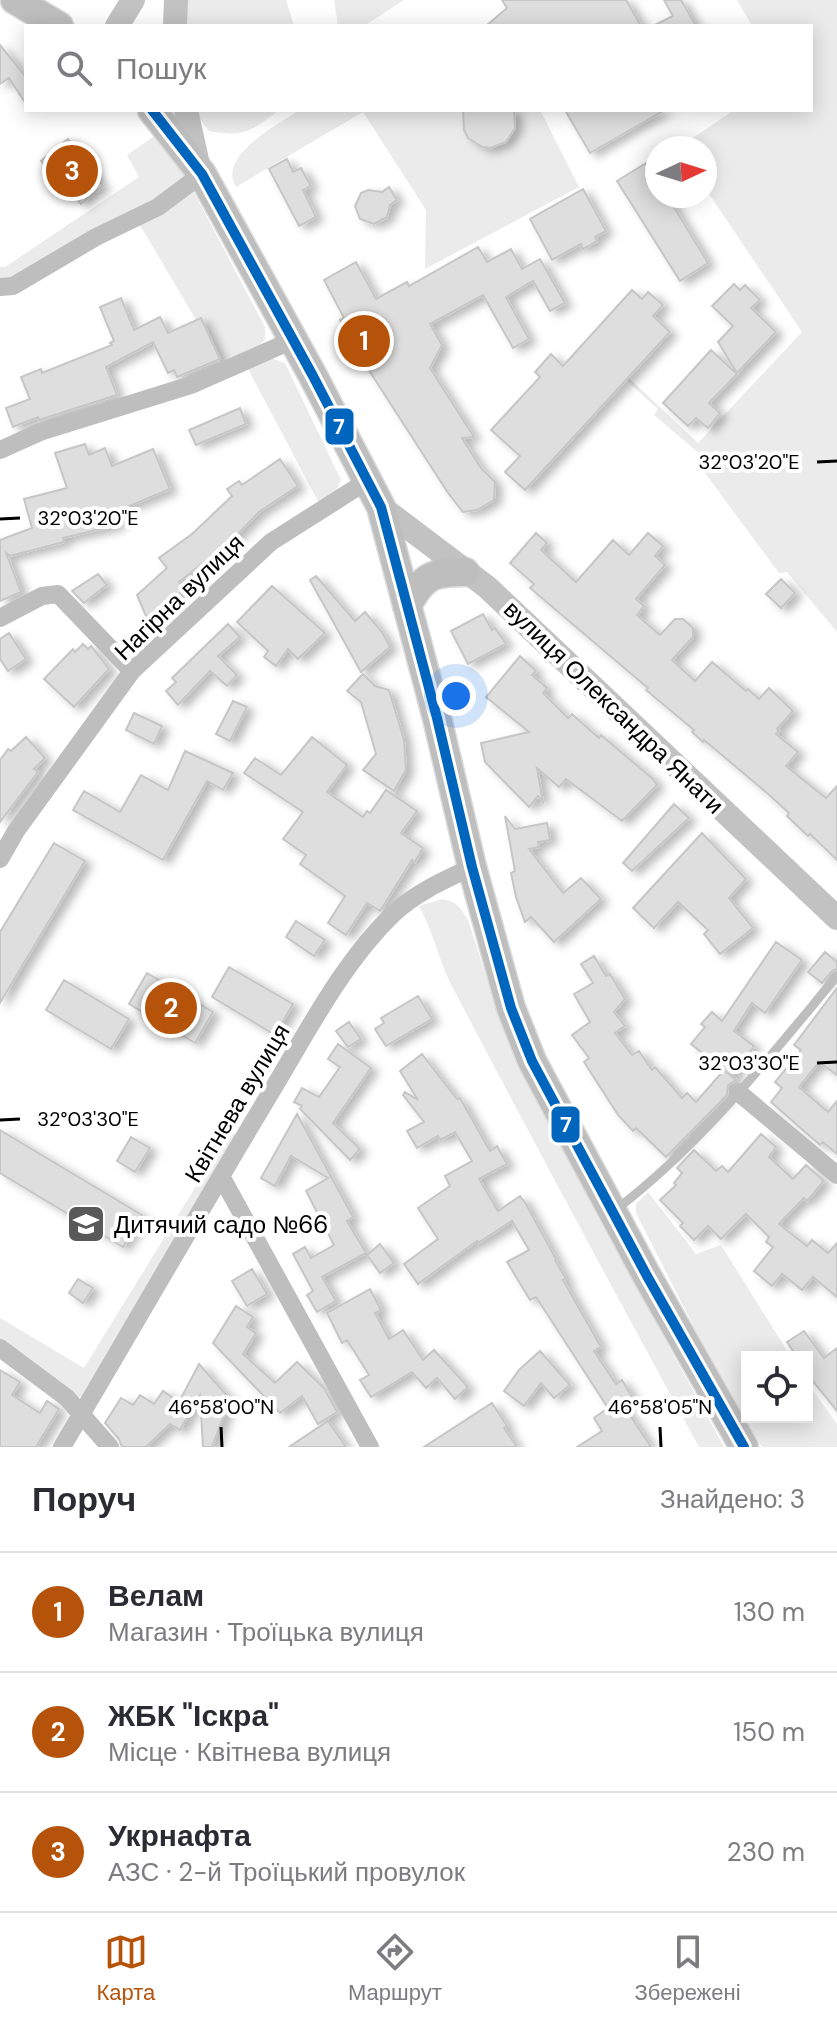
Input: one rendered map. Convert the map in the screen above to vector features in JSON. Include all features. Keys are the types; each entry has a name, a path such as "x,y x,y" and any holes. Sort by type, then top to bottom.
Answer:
{"main road":[{"path":"15,0 56,24"},
{"path":"154,112 201,172 381,507 511,1008 532,1061 744,1447"},
{"path":"407,606 418,586 434,574 465,572"}],"street":[{"path":"118,24 133,0"},
{"path":"175,24 176,0"},
{"path":"0,287 13,286 96,237 158,207 201,172 186,112"},
{"path":"0,450 40,432 191,385 293,340"},
{"name":"Нагірна вулиця","path":"0,859 16,831 132,671 271,542 367,481"},
{"name":"вулиця Олександра Янати","path":"381,507 487,587 837,918"},
{"path":"0,618 42,596 58,594 132,671"},
{"name":"Квітнева вулиця","path":"62,1447 336,986 372,936 419,893 472,867"},
{"path":"738,1092 837,1175"},
{"path":"221,1176 370,1447"},
{"path":"0,1348 31,1369 82,1412 110,1447"}],"lane":[{"path":"613,1211 650,1183 723,1110 837,976"}],"shaded area":[{"path":"183,0 286,0 293,24 182,24"},
{"path":"334,0 404,0 367,24 338,24"},
{"path":"737,0 837,0 837,632 787,572 779,573 702,469 708,461 654,415 658,409 626,380 628,377 698,443 802,332 717,206 717,136 696,136 731,112 813,112 813,24 751,24"},
{"path":"195,112 276,112 247,131 209,131"},
{"path":"296,112 363,112 236,187 232,175 235,164 252,142"},
{"path":"363,112 541,112 579,187 425,269 426,210"},
{"path":"156,135 187,180 156,204 0,283 0,267 5,267 139,177 127,155"},
{"path":"191,187 265,327 265,339 259,346 221,362 201,319 196,320 137,220"},
{"path":"270,358 285,363 341,480 336,492 319,503 248,369"},
{"path":"442,899 458,906 468,920 494,1001 521,1066 598,1218 724,1447 699,1447 454,990 419,906"},
{"path":"230,1131 236,1134 81,1397 76,1397 0,1342 0,1318 84,1368"},
{"path":"648,1192 696,1254 721,1245 787,1351 741,1351 741,1410 697,1333 636,1213 636,1204"},
{"path":"813,1390 837,1424 837,1447 762,1447 748,1423 813,1423"}],"building":[{"path":"502,0 626,0 640,24 488,24 507,8"},
{"path":"664,0 681,0 695,24 657,24 673,16"},
{"path":"0,45 24,75 24,101 9,78 0,84"},
{"path":"463,112 514,112 515,128 506,142 490,148 482,147 468,138 464,130"},
{"path":"566,112 662,112 590,153"},
{"path":"68,139 103,186 81,204 72,193 69,195 41,161"},
{"path":"287,159 293,172 301,168 311,186 303,190 316,217 299,226 269,169"},
{"path":"645,164 645,208 674,208 708,263 680,281 617,181"},
{"path":"389,187 397,200 390,205 387,217 374,224 360,219 355,206 361,193 368,190 382,192"},
{"path":"583,189 606,231 583,249 581,244 552,260 530,219"},
{"path":"478,247 487,262 511,249 522,269 540,259 565,303 550,311 533,281 506,297 529,339 513,348 483,295 430,324 442,345 430,368 474,437 462,438 481,468 495,482 494,500 477,510 463,512 370,372 340,320 344,318 324,280 356,262 376,299 407,282 409,286"},
{"path":"734,284 740,290 745,285 760,300 751,308 776,332 737,373 718,342 733,326 712,306"},
{"path":"632,290 642,299 648,292 663,305 653,316 670,332 525,490 505,472 520,456 491,430 540,377 535,372 551,354 563,366"},
{"path":"121,298 134,330 160,317 168,333 201,318 220,359 177,377 174,370 168,373 153,342 106,367 117,395 13,427 6,408 30,399 21,377 41,369 42,373 112,345 110,343 114,341 100,307"},
{"path":"711,350 737,374 709,403 720,413 708,428 696,418 688,426 663,403"},
{"path":"240,408 246,424 196,445 189,430"},
{"path":"85,444 89,455 105,448 112,466 153,449 170,489 115,512 118,525 63,538 64,542 10,556 6,553 21,592 0,601 0,540 32,528 24,499 67,488 55,453"},
{"path":"280,459 298,486 259,512 232,540 179,582 185,589 149,623 137,595 167,568 159,558 192,534 232,496 227,489 239,481 242,485"},
{"path":"536,533 547,543 541,550 576,582 613,540 629,555 648,533 663,546 655,556 665,565 636,599 644,606 637,615 660,635 675,619 683,619 693,628 693,637 672,660 695,681 712,662 759,699 769,688 793,711 776,734 798,752 786,766 826,798 837,786 837,860 787,816 789,813 767,793 703,742 692,732 694,730 646,690 648,688 530,588 534,584 510,563"},
{"path":"98,574 107,585 84,603 72,591"},
{"path":"316,576 355,621 365,612 390,647 361,672 310,580"},
{"path":"781,579 795,593 781,608 766,594"},
{"path":"272,586 325,633 298,659 288,649 276,666 264,657 268,651 237,622"},
{"path":"483,614 492,630 495,628 506,644 468,664 451,631"},
{"path":"228,624 240,637 218,656 237,675 227,686 210,671 178,705 166,691 176,682 172,678"},
{"path":"9,633 26,659 8,671 0,659 0,639"},
{"path":"83,644 88,649 91,646 109,669 74,707 44,679 73,649 75,652"},
{"path":"520,656 536,671 532,675 547,688 543,693 568,718 572,714 599,738 601,735 657,785 622,821 566,779 559,787 537,768 543,802 538,796 529,807 485,762 481,743 529,732 486,697"},
{"path":"363,674 375,686 389,690 404,740 406,770 394,791 363,770 376,754 361,702 347,691"},
{"path":"233,701 247,707 230,741 216,734"},
{"path":"134,713 162,726 154,744 126,730"},
{"path":"26,737 45,758 34,769 38,772 0,822 0,760 8,749 11,751"},
{"path":"312,737 347,765 327,792 363,817 367,811 370,813 386,790 417,811 401,833 423,848 415,862 412,860 380,911 367,903 346,935 328,923 345,896 300,864 306,855 283,839 303,812 244,773 255,758 281,775"},
{"path":"185,751 233,773 223,790 207,781 163,860 73,810 84,791 120,812 141,775 168,790"},
{"path":"674,804 689,818 632,871 623,863"},
{"path":"505,816 515,829 547,823 550,840 538,842 539,847 529,849 563,893 581,878 601,899 554,942 531,917 525,922 511,873 515,871"},
{"path":"702,833 746,879 729,898 753,928 720,954 704,934 708,930 678,902 654,928 633,908"},
{"path":"54,843 85,861 0,1003 0,932"},
{"path":"296,921 325,940 314,956 286,937"},
{"path":"776,942 802,960 765,1013 752,1003 734,1031 754,1046 732,1076 725,1071 736,1080 728,1085 727,1095 666,1157 618,1115 584,1062 589,1058 572,1035 590,1022 574,994 593,983 581,964 594,956 606,976 610,974 625,999 614,1012 625,1026 615,1033 632,1055 639,1051 652,1070 655,1067 682,1098 687,1093 696,1102 724,1070 691,1044 705,1027 701,1024 712,1012 722,1021"},
{"path":"825,952 837,962 837,969 822,983 808,972"},
{"path":"229,967 293,1004 275,1035 212,997"},
{"path":"147,973 213,1012 195,1043 129,1004"},
{"path":"64,980 129,1019 111,1049 46,1010"},
{"path":"837,988 837,1075 819,1062 799,1087 828,1112 837,1101 837,1154 823,1142 820,1145 771,1102 782,1088 775,1082 801,1050 794,1045"},
{"path":"418,996 432,1019 386,1046 375,1029 384,1023 381,1018"},
{"path":"349,1022 361,1039 348,1047 336,1031"},
{"path":"338,1044 371,1068 333,1123 360,1149 350,1160 300,1109 302,1106 294,1102 302,1088 319,1097 340,1067 328,1059"},
{"path":"422,1054 457,1099 460,1098 490,1151 497,1146 507,1164 479,1179 498,1211 520,1196 526,1204 566,1279 563,1280 601,1347 594,1351 616,1384 622,1380 632,1397 622,1403 651,1447 577,1447 602,1431 594,1418 608,1408 536,1297 530,1300 507,1262 529,1250 512,1221 477,1241 418,1284 404,1264 438,1239 418,1208 450,1186 445,1176 472,1161 455,1132 440,1140 438,1136 417,1148 407,1131 424,1122 403,1095 405,1092 418,1100 400,1071"},
{"path":"297,1114 353,1217 347,1221 366,1253 322,1277 336,1301 317,1312 307,1295 313,1291 293,1254 305,1247 311,1258 334,1245 306,1191 328,1178 291,1156 275,1186 261,1178"},
{"path":"0,1130 142,1215 123,1247 0,1173"},
{"path":"761,1134 776,1147 769,1157 793,1179 806,1165 824,1181 807,1201 804,1198 779,1224 807,1246 812,1240 828,1253 837,1243 837,1297 813,1277 802,1290 782,1274 772,1286 754,1271 773,1247 766,1242 769,1237 746,1214 721,1239 708,1226 694,1240 680,1226 683,1223 660,1200 676,1185 674,1183 682,1173 677,1168 694,1150 716,1171 722,1166 728,1172"},
{"path":"131,1137 150,1148 135,1172 117,1161"},
{"path":"380,1244 394,1263 380,1273 367,1255"},
{"path":"252,1269 267,1294 247,1306 232,1281"},
{"path":"78,1279 93,1288 83,1303 69,1293"},
{"path":"370,1289 381,1310 375,1313 389,1339 403,1330 423,1360 434,1350 468,1387 455,1399 437,1378 426,1388 412,1372 371,1397 360,1380 369,1375 347,1340 342,1343 327,1313"},
{"path":"236,1306 253,1317 247,1327 256,1333 243,1354 275,1383 297,1362 324,1388 337,1412 318,1424 302,1396 280,1413 213,1343"},
{"path":"804,1331 824,1358 837,1348 837,1411 813,1381 813,1351 793,1351 787,1342"},
{"path":"540,1351 570,1385 554,1398 541,1383 524,1406 504,1391 519,1370"},
{"path":"199,1364 230,1399 212,1447 203,1447 200,1395 180,1430 170,1424 146,1447 122,1447 105,1423 121,1398 133,1405 140,1395 154,1404 163,1391 179,1402"},
{"path":"0,1370 20,1382 12,1395 40,1413 47,1401 59,1409 36,1447 0,1447"},
{"path":"492,1403 517,1447 424,1447"},
{"path":"328,1421 346,1447 289,1447"}],"transit line":[{"name":"7","path":"154,112 202,174 381,507 511,1008 532,1061 647,1276 744,1447"}],"place":[{"name":"Укрнафта","path":"72,171"},
{"name":"Велам","path":"364,341"},
{"name":"ЖБК \"Іскра\"","path":"171,1008"},
{"name":"Дитячий садо №66","path":"86,1224"}]}
